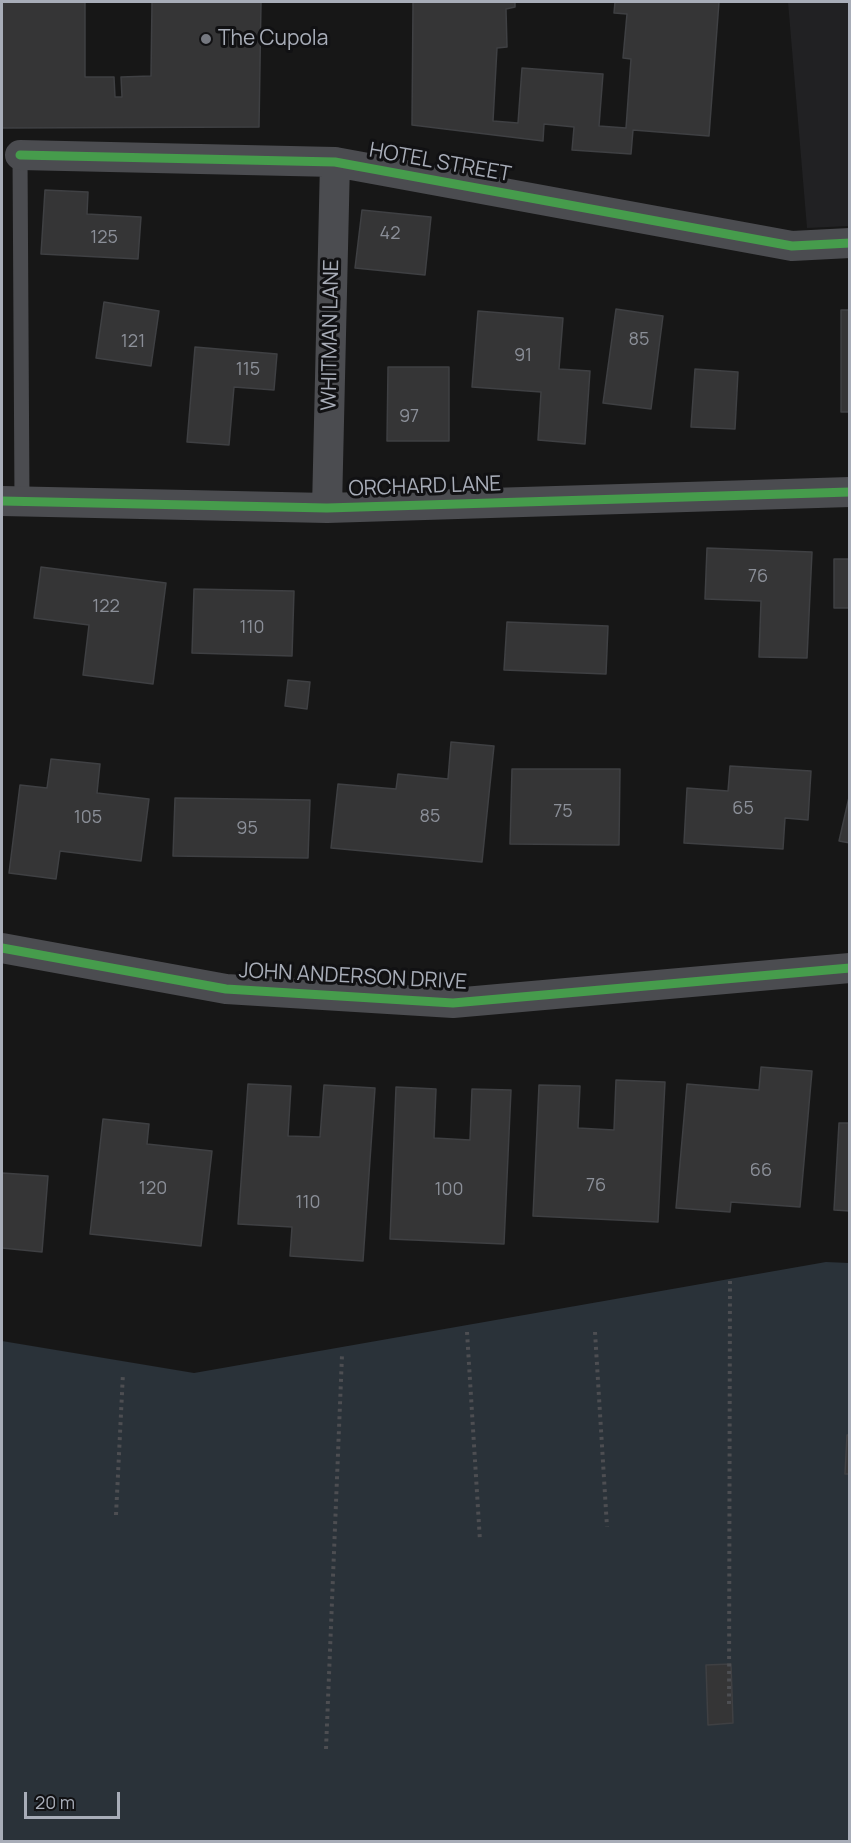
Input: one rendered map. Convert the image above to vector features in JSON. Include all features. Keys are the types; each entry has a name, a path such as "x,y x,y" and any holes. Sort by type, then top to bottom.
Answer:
{"street":[{"name":"HOTEL STREET","path":"20,155 335,162 792,246 849,243"},
{"name":"WHITMAN LANE","path":"327,508 335,162"},
{"name":"ORCHARD LANE","path":"12,501 327,508 849,492"},
{"name":"JOHN ANDERSON DRIVE","path":"2,948 226,989 453,1003 849,969"}],"lane":[{"path":"12,501 20,155"}],"path":[{"path":"729,1704 730,1276"},
{"path":"466,1332 480,1541"},
{"path":"595,1332 607,1527"},
{"path":"326,1749 342,1354"},
{"path":"116,1515 123,1373"}],"shaded area":[{"path":"788,2 849,2 849,226 807,228"},
{"path":"826,1262 849,1263 849,1841 2,1841 2,1341 194,1373"}],"building":[{"name":"The Cupola","path":"2,2 85,2 85,77 114,77 115,97 122,97 121,77 151,76 152,2 261,2 259,127 2,128"},
{"path":"413,2 515,2 515,7 506,9 507,47 497,48 493,121 518,123 522,68 603,74 599,126 626,128 631,59 623,58 627,14 614,13 615,2 719,2 709,136 633,130 631,154 572,150 574,127 544,124 543,141 412,125"},
{"path":"45,190 88,192 87,214 141,217 138,259 41,254"},
{"path":"362,210 431,217 425,275 355,268"},
{"path":"104,302 159,311 151,366 96,358"},
{"path":"616,309 663,316 651,409 603,403"},
{"path":"841,310 850,310 850,412 841,412"},
{"path":"478,311 563,318 559,369 590,371 585,444 538,440 541,392 472,387"},
{"path":"195,347 277,354 274,390 234,387 229,445 187,442"},
{"path":"388,367 449,367 449,441 387,441"},
{"path":"695,369 738,372 735,429 691,427"},
{"path":"707,548 812,552 807,658 759,657 761,601 705,599"},
{"path":"834,559 850,559 850,608 834,608"},
{"path":"41,567 166,583 153,684 83,675 89,625 34,618"},
{"path":"194,589 294,591 292,656 192,653"},
{"path":"507,622 608,626 606,674 504,670"},
{"path":"288,680 310,682 307,709 285,706"},
{"path":"451,742 494,746 482,862 331,848 338,784 396,789 398,774 448,779"},
{"path":"51,759 100,764 97,793 149,799 141,861 60,851 56,879 9,873 20,785 47,788"},
{"path":"730,766 811,771 808,820 785,818 783,849 684,843 687,788 728,791"},
{"path":"512,769 620,769 619,845 510,844"},
{"path":"850,793 850,843 839,841"},
{"path":"175,798 310,800 308,858 173,856"},
{"path":"761,1067 812,1071 800,1207 731,1202 730,1212 676,1208 687,1084 759,1090"},
{"path":"616,1080 665,1082 658,1222 533,1216 539,1085 580,1086 578,1128 614,1130"},
{"path":"248,1084 291,1086 288,1136 320,1137 324,1085 375,1088 363,1261 290,1256 292,1227 238,1224"},
{"path":"396,1087 436,1089 434,1138 470,1140 472,1089 511,1090 504,1244 390,1239"},
{"path":"103,1119 149,1124 147,1144 212,1151 201,1246 90,1234"},
{"path":"839,1123 850,1123 850,1211 834,1210"},
{"path":"2,1173 48,1176 42,1252 2,1248"},
{"path":"847,1435 850,1435 850,1474 845,1474"},
{"path":"731,1664 733,1723 708,1725 706,1665"}],"cycle path":[{"path":"20,155 335,162 792,246 850,243"},
{"path":"2,501 327,508 850,492"},
{"path":"2,948 226,989 453,1003 850,968"}],"place":[{"name":"The Cupola","path":"206,39"}]}
